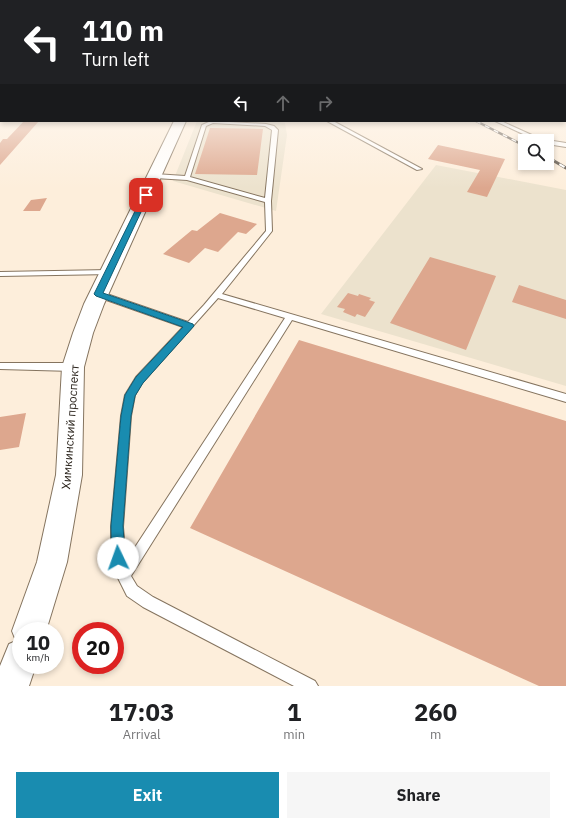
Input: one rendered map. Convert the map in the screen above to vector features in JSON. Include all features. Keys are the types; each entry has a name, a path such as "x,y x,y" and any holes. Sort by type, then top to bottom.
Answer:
{"street":[{"name":"Химкинский проспект","path":"32,622 52,562 69,475 73,367 83,333 98,294 179,124"},
{"path":"11,686 15,674"}],"lane":[{"path":"187,178 205,124"},
{"path":"249,124 266,125 275,130 268,201 269,231 189,326 139,380 130,395 126,416 117,526 118,558 124,576 132,591 148,602 310,686"},
{"path":"335,124 419,169"},
{"path":"504,124 526,134"},
{"path":"554,143 566,145"},
{"path":"155,176 187,178 268,201"},
{"path":"0,274 109,272"},
{"path":"98,294 189,326"},
{"path":"216,295 566,398"},
{"path":"124,576 290,317"},
{"path":"0,366 73,367"}],"shaded area":[{"path":"196,124 285,124 287,135 276,211 173,181"},
{"path":"436,165 566,190 566,386 321,314"}],"building":[{"path":"21,124 36,124 0,165 0,143 3,139 7,139"},
{"path":"210,128 263,129 257,175 195,174"},
{"path":"438,145 505,159 487,197 467,192 480,170 428,159"},
{"path":"47,198 40,211 23,211 31,200"},
{"path":"220,213 257,224 246,234 238,232 218,252 205,248 189,263 163,254 192,230 197,231"},
{"path":"430,257 496,276 466,350 390,323"},
{"path":"519,285 566,300 566,319 512,302"},
{"path":"348,293 358,296 359,294 371,298 369,300 375,302 365,317 357,314 355,317 343,312 345,309 337,307"},
{"path":"299,340 566,421 566,686 539,686 190,528"},
{"path":"26,413 19,447 0,450 0,417"}],"railway":[{"path":"482,124 518,142"},
{"path":"554,161 566,168"}],"route":[{"path":"118,558 117,526 126,416 130,395 139,380 189,326 98,294 146,195"}]}
